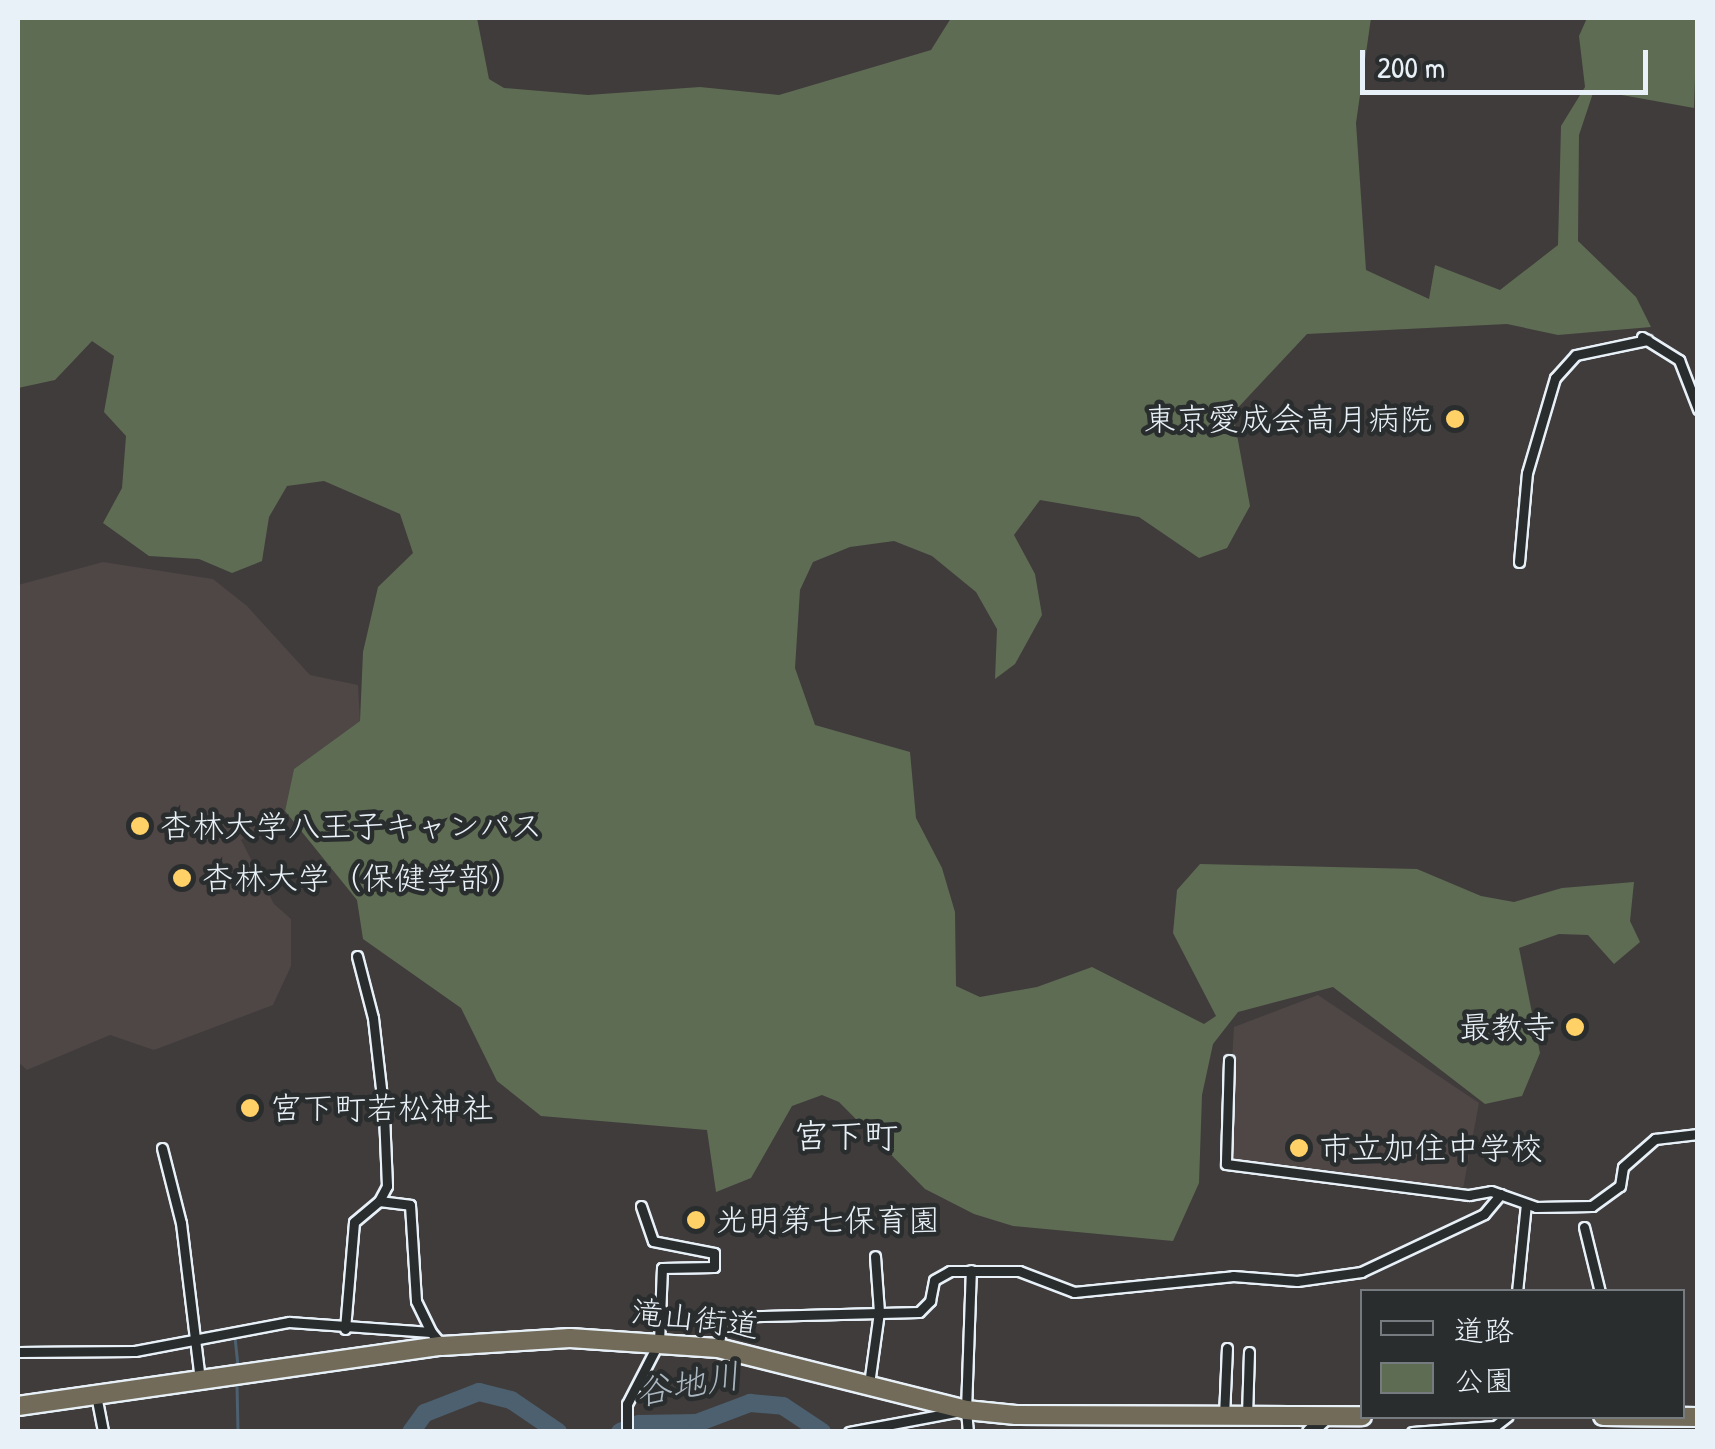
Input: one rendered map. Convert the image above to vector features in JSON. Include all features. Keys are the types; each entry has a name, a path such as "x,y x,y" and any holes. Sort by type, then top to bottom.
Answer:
{"highway":[{"name":"滝山街道","path":"18,1406 200,1380 436,1339 556,1338 718,1348 966,1410 1360,1416"}],"main road":[{"path":"1310,1432 1326,1417"}],"street":[{"path":"1519,562 1527,472 1555,378 1576,355 1643,338 1679,360 1698,409"},
{"path":"345,1329 354,1222 379,1201 387,1186 373,1018 357,956"},
{"path":"1229,1060 1226,1164 1501,1194 1526,1204 1592,1206 1620,1186 1623,1168 1655,1138 1698,1134"},
{"path":"162,1148 178,1207 200,1380"},
{"path":"718,1348 724,1317 919,1312 941,1274 971,1270 1019,1271 1074,1292 1234,1276 1298,1281 1361,1272 1484,1214 1501,1194"},
{"path":"379,1201 410,1205 416,1301 436,1339"},
{"path":"1517,1289 1526,1204"},
{"path":"626,1426 630,1396 659,1342 662,1268 714,1267 714,1253 654,1241 640,1206"},
{"path":"1584,1227 1599,1289"},
{"path":"869,1384 879,1312 875,1256"},
{"path":"968,1432 971,1270"},
{"path":"18,1352 135,1351 289,1322 436,1339"},
{"path":"1224,1416 1227,1348"},
{"path":"1247,1416 1248,1352"},
{"path":"96,1395 102,1432"},
{"path":"849,1432 966,1410"},
{"path":"1412,1432 1495,1426 1504,1419"}],"shaded area":[{"name":"杏林大学八王子キャンパス","path":"103,562 213,579 247,606 310,675 358,685 360,721 294,769 285,811 241,840 274,904 291,919 291,966 273,1005 154,1050 110,1035 27,1070 18,1062 18,585"},
{"path":"1318,995 1479,1103 1462,1194 1226,1164 1234,1027"}],"green space":[{"path":"18,18 477,18 489,79 504,88 588,95 700,87 779,95 931,50 951,18 1371,18 1356,123 1366,270 1429,299 1435,265 1500,290 1558,245 1561,126 1585,87 1579,36 1587,18 1697,18 1694,108 1594,90 1579,135 1578,241 1636,297 1651,327 1558,335 1507,324 1307,334 1233,413 1250,506 1227,548 1199,558 1139,517 1040,500 1014,535 1035,574 1042,615 1015,664 995,679 997,629 976,592 932,556 894,541 850,547 813,562 800,590 795,668 815,725 910,752 916,818 942,868 955,912 956,986 980,997 1037,987 1092,967 1204,1024 1216,1016 1173,933 1177,890 1200,864 1417,869 1481,896 1514,902 1562,888 1634,882 1630,921 1640,942 1614,964 1588,935 1559,934 1519,948 1540,1053 1522,1096 1485,1104 1333,987 1238,1012 1213,1044 1202,1095 1199,1183 1173,1241 1013,1226 974,1214 925,1189 839,1102 822,1095 792,1106 751,1178 716,1192 707,1130 541,1116 497,1081 461,1008 363,939 357,900 285,811 294,769 360,721 363,652 378,587 413,553 400,514 324,481 287,486 269,517 262,561 232,573 199,559 149,556 103,523 122,488 126,436 104,412 114,356 92,341 55,380 18,388"}],"waterway":[{"path":"235,1337 238,1366"},
{"path":"237,1384 238,1432"},
{"name":"谷地川","path":"411,1432 425,1413 479,1392 511,1400 558,1432"},
{"name":"谷地川","path":"620,1432 639,1424 697,1423 750,1403 783,1406 822,1432"}],"place":[{"name":"東京愛成会高月病院","path":"1455,419"},
{"name":"杏林大学八王子キャンパス","path":"140,826"},
{"name":"杏林大学（保健学部）","path":"182,878"},
{"name":"最教寺","path":"1575,1027"},
{"name":"宮下町若松神社","path":"250,1108"},
{"name":"市立加住中学校","path":"1299,1148"},
{"name":"光明第七保育園","path":"696,1220"}],"district":[{"name":"宮下町","path":"846,1136"}]}
